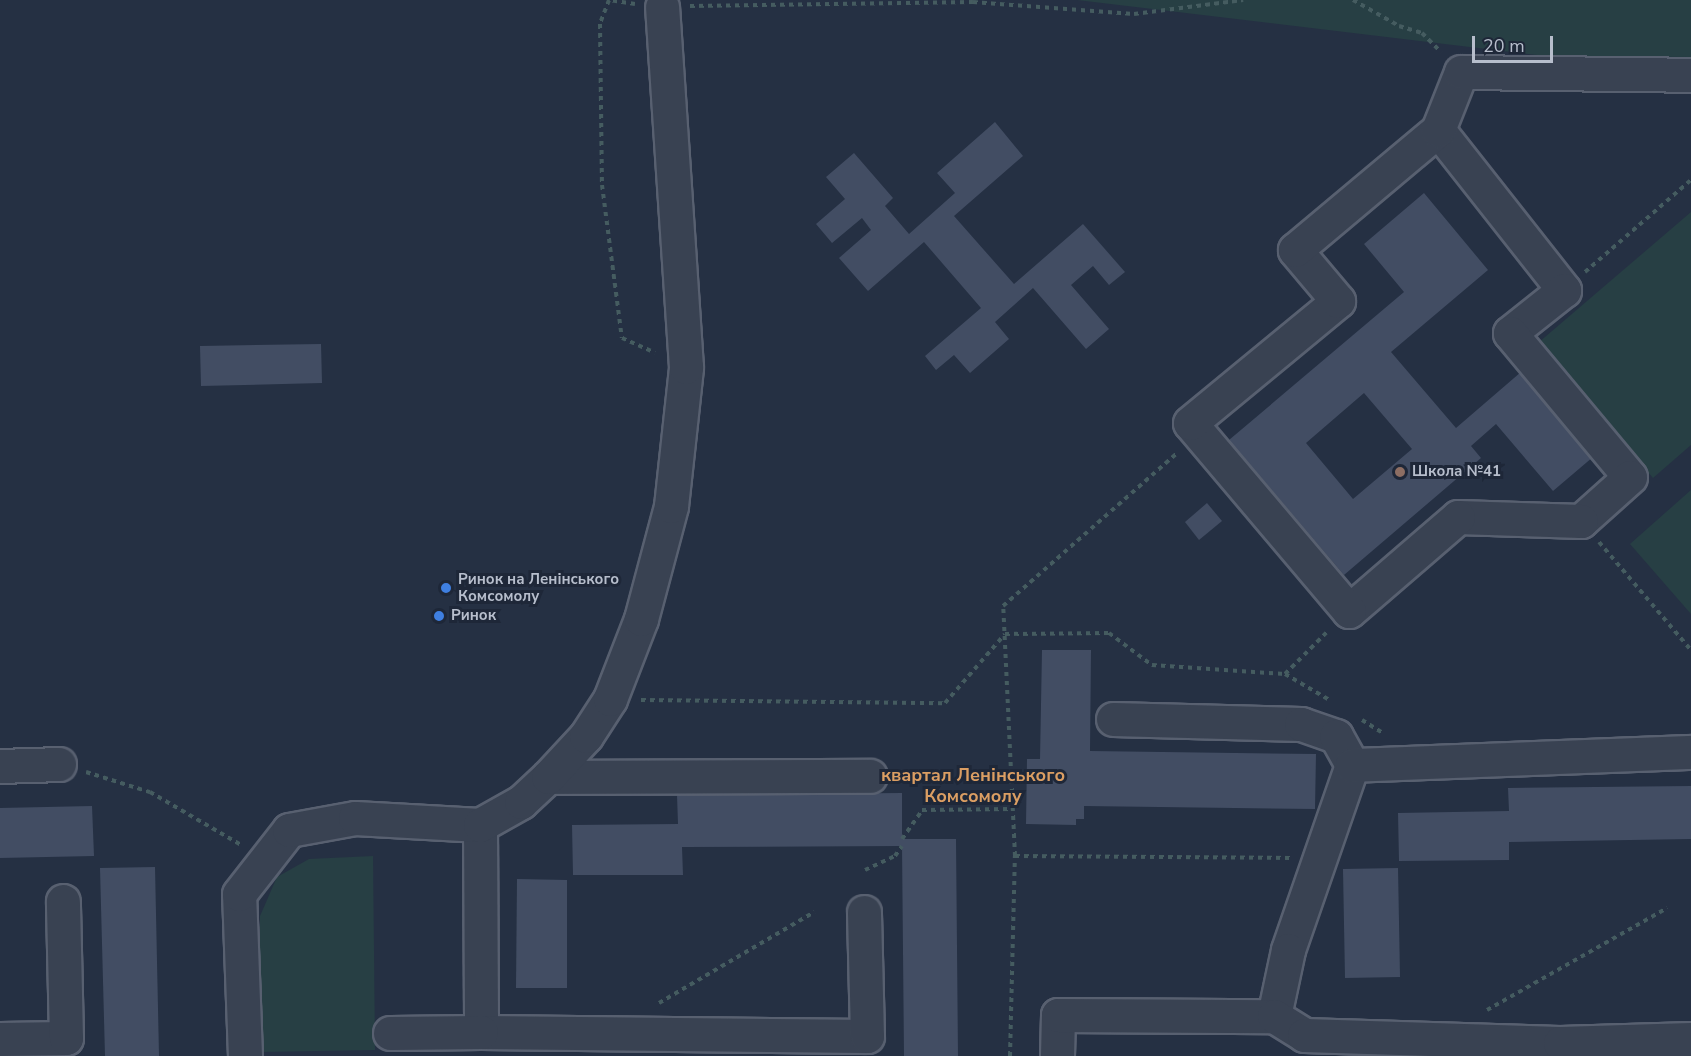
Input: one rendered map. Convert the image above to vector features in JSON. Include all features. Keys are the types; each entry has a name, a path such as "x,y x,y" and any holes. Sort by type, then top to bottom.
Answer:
{"lane":[{"path":"245,1056 239,894 289,830 356,818 480,825 521,802 548,777 586,736 610,699 641,619 671,506 686,367 662,7"},
{"path":"1438,130 1564,290 1510,333 1629,477 1581,521 1458,517 1349,611 1190,423 1338,301 1295,250 1438,130 1461,72 1691,75"},
{"path":"1113,719 1301,724 1336,736 1353,765 1288,950 1274,1016"},
{"path":"1353,765 1691,752"},
{"path":"0,766 59,764"},
{"path":"548,777 870,776"},
{"path":"480,825 481,1032"},
{"path":"0,1039 66,1038 63,901"},
{"path":"390,1033 867,1036 864,912"},
{"path":"1057,1056 1058,1016 1274,1016 1304,1035 1560,1043 1691,1039"}],"path":[{"path":"686,367 622,338 602,185 600,24 609,0 662,7 973,2 1134,14 1243,0"},
{"path":"1353,0 1399,26 1422,33 1461,72"},
{"path":"1564,290 1691,180"},
{"path":"1010,1056 1015,856 1003,606 1198,434"},
{"path":"1602,546 1691,650"},
{"path":"1285,674 1333,626"},
{"path":"610,699 945,703 1005,634 1109,633 1152,665 1285,674 1334,703"},
{"path":"1353,715 1392,738"},
{"path":"59,764 150,792 266,859"},
{"path":"902,839 922,810 1013,809"},
{"path":"865,870 896,856 902,846"},
{"path":"1015,856 1321,858"},
{"path":"1486,1011 1666,908"},
{"path":"649,1009 814,912"}],"green space":[{"path":"1077,0 1691,0 1691,57 1545,56"},
{"path":"1691,212 1691,445 1653,478 1538,343"},
{"path":"1691,490 1691,614 1630,544"},
{"path":"373,856 375,1050 260,1052 260,916 277,877 309,859"}],"building":[{"path":"995,122 1023,156 954,216 1014,284 1083,224 1125,272 1109,285 1093,266 1071,285 1109,329 1086,349 1033,288 995,322 1009,339 970,373 954,355 936,370 925,356 981,308 924,242 868,291 839,258 871,230 862,218 832,243 816,224 845,199 826,177 854,153 893,198 885,206 909,234 955,193 937,173"},
{"path":"1424,193 1488,270 1391,352 1456,428 1521,372 1593,457 1553,491 1496,424 1471,446 1481,458 1344,575 1229,440 1404,292 1364,244","holes":["1364,393 1412,449 1353,499 1306,443"]},
{"path":"321,344 322,383 201,386 200,346"},
{"path":"1207,503 1222,521 1199,540 1185,522"},
{"path":"1042,650 1091,650 1090,751 1316,754 1315,809 1084,806 1084,819 1076,819 1076,825 1026,824 1027,759 1040,759"},
{"path":"1691,786 1691,839 1509,842 1509,860 1399,861 1398,813 1509,811 1508,788"},
{"path":"902,793 902,839 956,839 958,1056 904,1056 902,846 682,847 683,875 573,875 572,825 678,824 677,795"},
{"path":"92,806 94,856 0,858 0,808"},
{"path":"155,867 159,1056 105,1056 100,868"},
{"path":"1398,868 1400,977 1345,978 1343,869"},
{"path":"517,879 567,880 567,988 516,988"}],"place":[{"name":"Школа №41","path":"1400,472"},
{"name":"Ринок на Ленінського Комсомолу","path":"446,588"},
{"name":"Ринок","path":"439,616"}],"district":[{"name":"квартал Ленінського Комсомолу","path":"973,786"}]}
